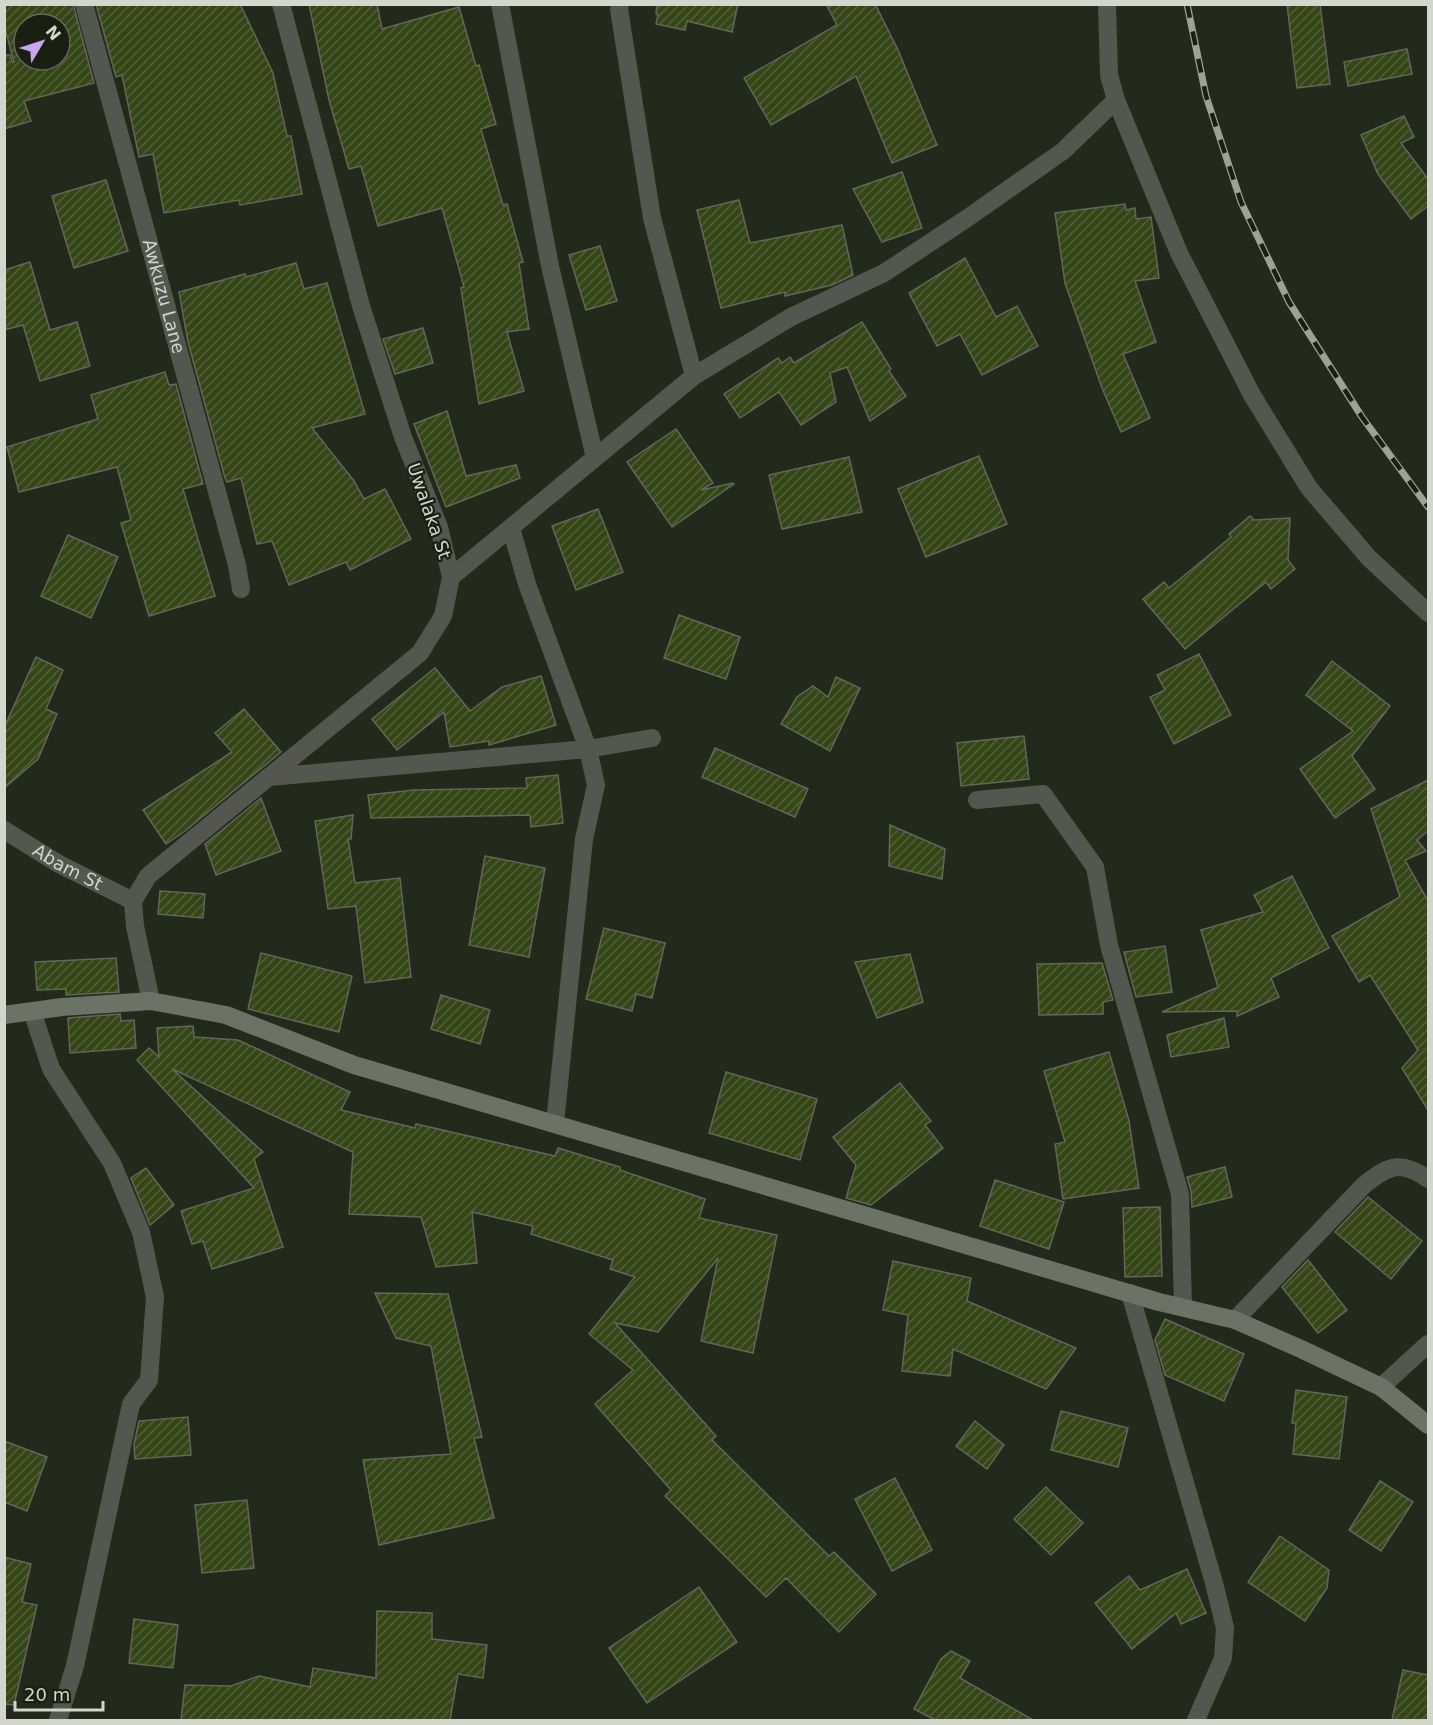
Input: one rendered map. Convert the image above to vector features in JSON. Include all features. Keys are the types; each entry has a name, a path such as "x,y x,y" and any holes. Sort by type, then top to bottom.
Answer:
{"street":[{"name":"Awkuzu Lane","path":"84,4 231,542 241,589"},
{"name":"Uwalaka St","path":"133,901 148,876 420,653 443,616 451,577 439,526 403,437 361,306 281,4"},
{"path":"500,4 550,266 595,458"},
{"path":"620,4 652,218 694,376"},
{"path":"1107,4 1109,75 1116,100 1179,253 1251,394 1309,488 1369,558 1428,613"},
{"path":"451,577 694,376 791,317 894,267 1063,151 1116,100"},
{"path":"511,528 527,584 588,749 596,785 584,839 555,1123"},
{"path":"269,777 588,749 652,738"},
{"path":"977,800 1043,794 1095,867 1109,945 1180,1194 1183,1306"},
{"name":"Abam St","path":"4,830 59,864 133,901"},
{"path":"133,901 135,926 151,1001"},
{"path":"4,1015 151,1001 226,1015 354,1065 1130,1293 1235,1320 1381,1387 1428,1425"},
{"path":"32,1011 51,1069 112,1163 141,1232 155,1297 149,1380 131,1404 75,1666 58,1720"},
{"path":"1235,1320 1364,1185 1383,1170 1398,1167 1414,1169 1428,1179"},
{"path":"1130,1293 1190,1497 1225,1628 1223,1658 1196,1720"},
{"path":"1381,1387 1428,1344"}],"building":[{"path":"4,4 73,4 94,83 24,101 31,121 4,129 4,55 10,55 12,72 72,72 72,12 12,12 12,55 4,25"},
{"path":"96,4 240,4 273,73 287,136 291,136 302,194 240,205 239,200 164,213 153,154 139,157 122,75 116,77"},
{"path":"309,4 377,4 382,29 459,7 496,124 481,129 503,205 507,204 523,262 519,263 529,329 507,332 524,391 479,404 461,288 464,287 442,208 378,226 361,166 349,169 329,100"},
{"path":"657,4 738,4 732,32 687,21 685,30 656,24"},
{"path":"826,4 875,4 898,50 937,145 892,163 856,76 771,125 744,78 837,25"},
{"path":"1287,4 1320,4 1330,84 1297,88"},
{"path":"1407,49 1412,74 1348,86 1344,62"},
{"path":"1404,116 1414,137 1401,143 1428,179 1428,206 1411,219 1378,174 1361,135"},
{"path":"902,172 922,228 882,242 853,189"},
{"path":"106,180 128,251 74,268 52,196"},
{"path":"739,200 750,243 842,225 853,275 832,285 785,296 785,292 721,308 697,210"},
{"path":"1125,204 1126,210 1135,208 1136,219 1151,217 1159,278 1135,281 1156,342 1123,354 1150,418 1121,432 1102,388 1065,283 1055,213"},
{"path":"600,246 617,301 586,310 569,255"},
{"path":"965,258 996,317 1017,306 1038,346 982,375 960,334 937,346 909,293"},
{"path":"30,262 50,330 77,322 90,366 40,381 23,325 4,330 4,270"},
{"path":"296,263 304,289 327,283 365,414 312,428 354,481 364,499 385,489 411,539 350,570 346,562 289,585 272,541 257,544 241,478 227,482 225,478 188,342 179,292"},
{"path":"862,322 891,369 889,371 906,396 870,421 847,367 830,373 836,402 801,425 779,392 740,418 724,394 778,358 782,363 790,357 794,363"},
{"path":"423,328 433,363 395,374 383,339"},
{"path":"165,372 169,385 176,384 203,484 183,489 215,596 149,616 121,523 131,520 117,467 19,492 7,447 98,419 91,395"},
{"path":"447,411 466,476 516,465 520,478 446,507 414,424"},
{"path":"676,429 713,483 701,490 734,484 672,527 627,462"},
{"path":"979,456 1007,524 926,557 898,489"},
{"path":"849,457 862,512 782,529 769,475"},
{"path":"598,509 623,572 576,590 552,526"},
{"path":"1250,516 1254,520 1290,518 1288,560 1295,569 1271,589 1266,582 1185,649 1143,599 1164,582 1169,588 1231,537 1229,534"},
{"path":"68,535 118,557 91,618 41,596"},
{"path":"679,615 740,637 726,679 664,658"},
{"path":"1199,654 1231,715 1174,744 1150,697 1165,690 1157,675"},
{"path":"36,657 63,670 46,709 57,714 38,759 4,788 4,728"},
{"path":"1332,661 1390,706 1352,756 1375,789 1335,818 1300,769 1353,731 1306,695"},
{"path":"435,668 470,711 502,687 541,676 556,725 489,745 489,741 450,747 444,712 397,750 372,719"},
{"path":"836,677 860,688 830,751 781,724 797,697 813,686 828,697"},
{"path":"244,709 281,752 166,844 143,810 232,752 215,733"},
{"path":"1024,736 1029,779 961,786 957,743"},
{"path":"715,748 808,789 795,817 702,777"},
{"path":"558,775 563,823 531,827 530,815 371,818 368,795 414,790 527,788 526,778"},
{"path":"1428,780 1428,831 1417,840 1426,851 1405,860 1428,901 1428,1110 1402,1068 1418,1050 1370,975 1359,982 1332,936 1400,897 1371,809"},
{"path":"261,798 281,851 216,875 205,844"},
{"path":"353,815 351,839 348,839 355,883 400,878 411,977 365,983 356,906 328,909 315,821"},
{"path":"890,825 945,849 942,879 889,866"},
{"path":"485,856 545,868 529,957 469,945"},
{"path":"1292,876 1329,948 1271,978 1279,997 1237,1016 1237,1011 1162,1012 1218,987 1201,930 1263,912 1254,895"},
{"path":"160,891 205,894 203,918 158,914"},
{"path":"604,928 665,943 652,998 636,994 632,1011 586,999"},
{"path":"1165,946 1172,992 1136,997 1124,952"},
{"path":"261,953 352,976 339,1032 248,1009"},
{"path":"910,954 923,1002 877,1018 855,962"},
{"path":"116,958 119,992 66,995 66,989 37,990 35,962"},
{"path":"1102,963 1113,1000 1103,1002 1103,1014 1039,1015 1037,964"},
{"path":"441,995 490,1010 480,1044 431,1029"},
{"path":"120,1014 121,1021 134,1020 136,1048 70,1053 68,1018"},
{"path":"1224,1018 1229,1047 1171,1057 1167,1035"},
{"path":"193,1026 194,1037 238,1040 350,1092 341,1110 415,1128 416,1124 555,1156 558,1148 620,1167 620,1170 705,1199 699,1218 777,1235 753,1353 701,1341 718,1258 658,1332 615,1323 716,1436 712,1440 829,1556 834,1552 876,1594 839,1632 786,1578 766,1597 665,1496 671,1490 595,1404 633,1370 589,1334 635,1277 610,1269 613,1260 531,1234 533,1226 472,1212 477,1263 436,1267 421,1217 349,1214 353,1152 172,1069 263,1152 254,1159 283,1247 212,1269 203,1241 192,1244 181,1211 254,1188 137,1060 149,1048 159,1057 157,1028"},
{"path":"1109,1052 1129,1121 1139,1188 1063,1199 1055,1144 1065,1142 1044,1071"},
{"path":"726,1072 817,1099 800,1160 709,1133"},
{"path":"900,1083 931,1121 925,1125 943,1148 871,1205 846,1198 856,1165 833,1137"},
{"path":"1225,1167 1232,1197 1192,1207 1187,1177"},
{"path":"146,1168 174,1205 150,1225 131,1178"},
{"path":"995,1180 1064,1202 1049,1249 980,1226"},
{"path":"1368,1197 1422,1241 1391,1279 1335,1232"},
{"path":"1160,1207 1162,1276 1125,1277 1123,1208"},
{"path":"1308,1260 1347,1310 1318,1333 1282,1287"},
{"path":"893,1261 971,1278 967,1301 1076,1348 1046,1389 953,1349 950,1376 902,1371 908,1315 883,1310"},
{"path":"375,1293 448,1294 482,1437 474,1438 494,1518 379,1545 363,1460 451,1454 431,1346 396,1338"},
{"path":"1165,1319 1244,1354 1224,1401 1165,1375 1155,1340"},
{"path":"1296,1390 1347,1397 1339,1459 1293,1454 1296,1423 1292,1423"},
{"path":"1061,1411 1128,1428 1118,1467 1051,1450"},
{"path":"188,1417 191,1455 135,1459 134,1444 139,1421"},
{"path":"975,1421 1004,1445 987,1469 956,1446"},
{"path":"4,1441 47,1457 27,1511 4,1502"},
{"path":"895,1478 932,1550 892,1571 855,1499"},
{"path":"1380,1481 1413,1502 1381,1551 1349,1530"},
{"path":"1046,1487 1083,1523 1051,1555 1014,1519"},
{"path":"247,1500 254,1568 202,1573 195,1505"},
{"path":"1280,1536 1329,1570 1327,1588 1305,1621 1248,1582"},
{"path":"4,1557 31,1564 22,1602 37,1605 14,1705 4,1704"},
{"path":"1187,1569 1206,1613 1181,1624 1176,1613 1132,1649 1095,1603 1129,1576 1140,1590"},
{"path":"699,1587 737,1642 647,1703 609,1648"},
{"path":"377,1611 432,1613 432,1639 487,1645 483,1678 458,1674 450,1720 181,1720 185,1685 231,1686 259,1676 310,1687 313,1668 376,1678"},
{"path":"134,1619 178,1625 173,1668 129,1663"},
{"path":"951,1651 970,1661 960,1678 1033,1720 935,1720 914,1709 941,1659"},
{"path":"1403,1670 1428,1675 1428,1720 1392,1720"}],"railway":[{"path":"1187,4 1206,96 1241,202 1289,302 1362,417 1428,507"}]}
